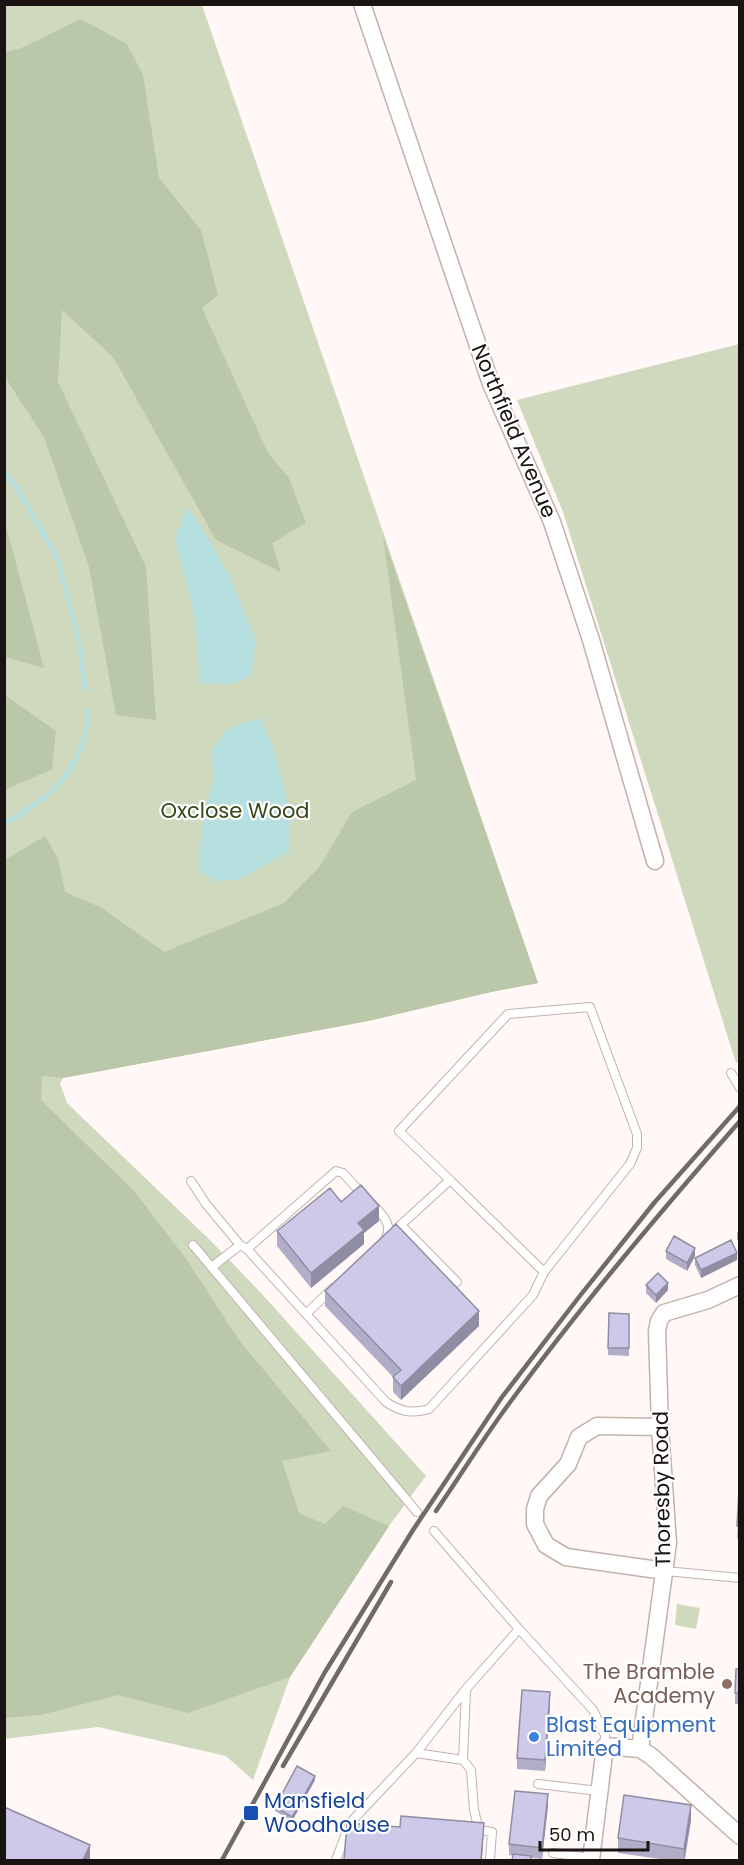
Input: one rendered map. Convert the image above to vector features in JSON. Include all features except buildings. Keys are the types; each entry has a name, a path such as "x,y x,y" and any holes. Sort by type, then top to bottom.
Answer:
{"street":[{"name":"Northfield Avenue","path":"362,4 490,384 552,522 591,640 655,861"},
{"name":"Thoresby Road","path":"640,1749 668,1543 660,1427 657,1331 659,1321 664,1313 708,1300 740,1285"},
{"path":"660,1427 597,1426 579,1437 568,1464 539,1496 535,1509 535,1524 546,1545 566,1557 665,1571"},
{"path":"591,1859 605,1746 640,1749 651,1756 740,1836"}],"lane":[{"path":"191,1181 206,1204 386,1402 399,1410 416,1413 429,1409 533,1295 544,1272 630,1164 637,1149 638,1134 590,1006 508,1014 399,1131 544,1272"},
{"path":"731,1073 740,1088"},
{"path":"212,1268 244,1247 336,1171 344,1173 388,1222 388,1237"},
{"path":"379,1245 450,1180"},
{"path":"401,1225 457,1282"},
{"path":"193,1245 417,1512"},
{"path":"306,1314 339,1283"},
{"path":"434,1531 593,1710 605,1736 605,1746"},
{"path":"665,1571 740,1578"},
{"path":"336,1860 350,1823 416,1753 466,1689 519,1629"},
{"path":"466,1689 463,1760 471,1770 474,1810 479,1830 492,1832 490,1860"},
{"path":"416,1753 463,1760"},
{"path":"538,1784 599,1791"},
{"path":"553,1853 591,1859"}],"green space":[{"name":"Oxclose Wood","path":"4,5 202,5 538,983 368,1021 63,1078 60,1083 67,1103 211,1241 426,1476 389,1526 290,1677 253,1780 226,1756 98,1727 5,1739"},
{"path":"81,19 127,44 143,75 159,178 201,230 218,295 202,308 268,453 289,478 306,523 272,543 281,572 216,540 113,357 62,310 58,382 146,567 156,720 116,715 89,567 44,437 5,377 5,52 19,49"},
{"path":"739,344 740,1061 736,1063 563,512 517,400"},
{"path":"4,518 44,668 5,657"},
{"path":"383,536 538,983 368,1021 63,1078 42,1076 41,1100 135,1192 187,1260 238,1339 331,1451 282,1461 299,1513 325,1524 343,1506 389,1526 290,1677 188,1713 118,1695 41,1715 5,1718 5,860 45,836 58,859 65,892 102,908 164,952 284,903 320,866 352,812 416,780"},
{"path":"5,695 56,731 52,769 5,790"},
{"path":"677,1604 700,1608 696,1629 675,1625"}],"water":[{"path":"187,508 203,530 228,574 256,640 251,676 233,684 200,683 195,618 175,538"},
{"path":"260,718 272,744 290,813 290,851 238,880 215,881 198,869 203,817 213,783 212,751 226,729"}],"waterway":[{"path":"4,471 19,491 57,557 79,640 85,688"},
{"path":"4,824 47,796 60,783 78,754 85,732 88,710"}],"railway":[{"path":"222,1860 325,1672 413,1530 502,1397 654,1203 740,1106"},
{"path":"436,1511 501,1415 565,1329 740,1121"},
{"path":"283,1766 391,1582"}],"place":[{"name":"The Bramble Academy","path":"727,1684"},
{"name":"Blast Equipment Limited","path":"534,1737"},
{"name":"Mansfield Woodhouse","path":"251,1813"}]}
